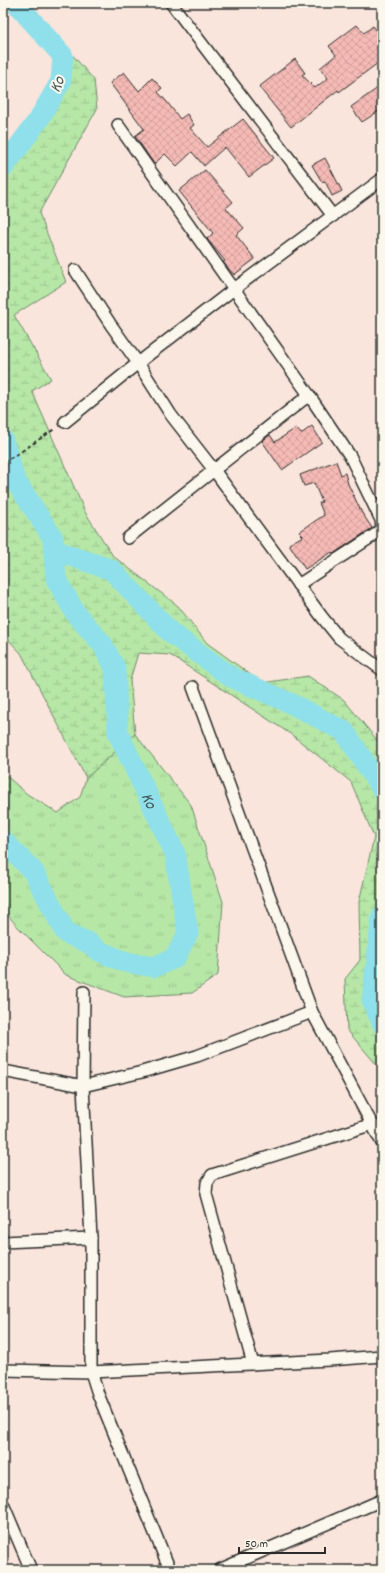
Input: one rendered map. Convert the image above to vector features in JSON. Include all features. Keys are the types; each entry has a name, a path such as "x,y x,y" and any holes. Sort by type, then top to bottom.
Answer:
{"street":[{"path":"171,3 334,216"},
{"path":"118,125 309,395 350,456 381,520 382,527 379,532 298,585"},
{"path":"65,422 138,363 234,289 382,179"},
{"path":"75,270 171,415 214,470 322,617 339,638 382,670"},
{"path":"128,538 309,395"},
{"path":"193,687 312,1012 382,1143"},
{"path":"84,992 83,1086 91,1238 91,1372 98,1394 170,1570"},
{"path":"3,1071 83,1086 142,1072 197,1056 312,1012"},
{"path":"253,1364 206,1194 207,1183 212,1175 373,1124"},
{"path":"3,1242 91,1238"},
{"path":"3,1370 91,1372 382,1356"},
{"path":"219,1570 382,1500"},
{"path":"3,1504 31,1570"}],"path":[{"path":"3,462 65,422"}],"green space":[{"path":"16,3 30,3 70,52 63,56"},
{"path":"70,52 94,80 97,109 39,213 66,282 14,315 51,379 32,391 85,512 113,556 178,606 207,643 262,683 308,676 344,700 382,746 382,1071 347,1030 345,979 360,960 359,902 374,837 351,782 292,735 170,655 138,653 130,680 135,734 86,778 21,653 3,634 3,537 10,529 3,520 3,168 39,119 61,81 63,56"},
{"path":"135,734 191,805 223,902 218,975 192,993 124,997 66,975 16,925 3,909 3,773 27,794 58,813 80,797 86,778"}],"building":[{"path":"357,25 364,33 373,26 382,37 382,60 339,92 338,90 291,127 259,87 295,59 305,73 302,75 315,88 328,78 320,68 336,55 329,46"},
{"path":"124,72 139,91 152,78 162,88 158,92 180,119 187,114 194,125 190,128 207,147 243,119 274,158 249,177 225,147 204,166 192,152 177,166 165,154 154,164 135,136 144,129 110,83"},
{"path":"382,85 382,109 362,122 351,107"},
{"path":"325,158 342,191 332,196 325,181 322,182 312,165"},
{"path":"205,170 233,202 226,208 244,228 236,235 255,259 234,275 223,262 225,261 207,239 213,233 179,191"},
{"path":"312,426 322,442 282,470 262,441 270,435 275,442 296,428 301,434"},
{"path":"336,461 341,475 345,473 348,484 362,513 372,528 333,554 332,552 305,569 289,544 303,536 299,532 324,515 319,503 322,502 314,483 304,486 300,475"}],"waterway":[{"name":"Ko","path":"3,168 39,119 61,81 63,56 16,3"},
{"name":"Ko","path":"3,440 15,480 53,538 56,579 76,614 103,645 115,668 118,733 175,853 188,933 175,958 154,967 125,962 99,951 89,943 66,933 33,871 3,841"},
{"path":"54,550 112,570 170,632 231,677 290,703 344,731 382,789"},
{"path":"382,916 372,1000 382,1023"}]}
